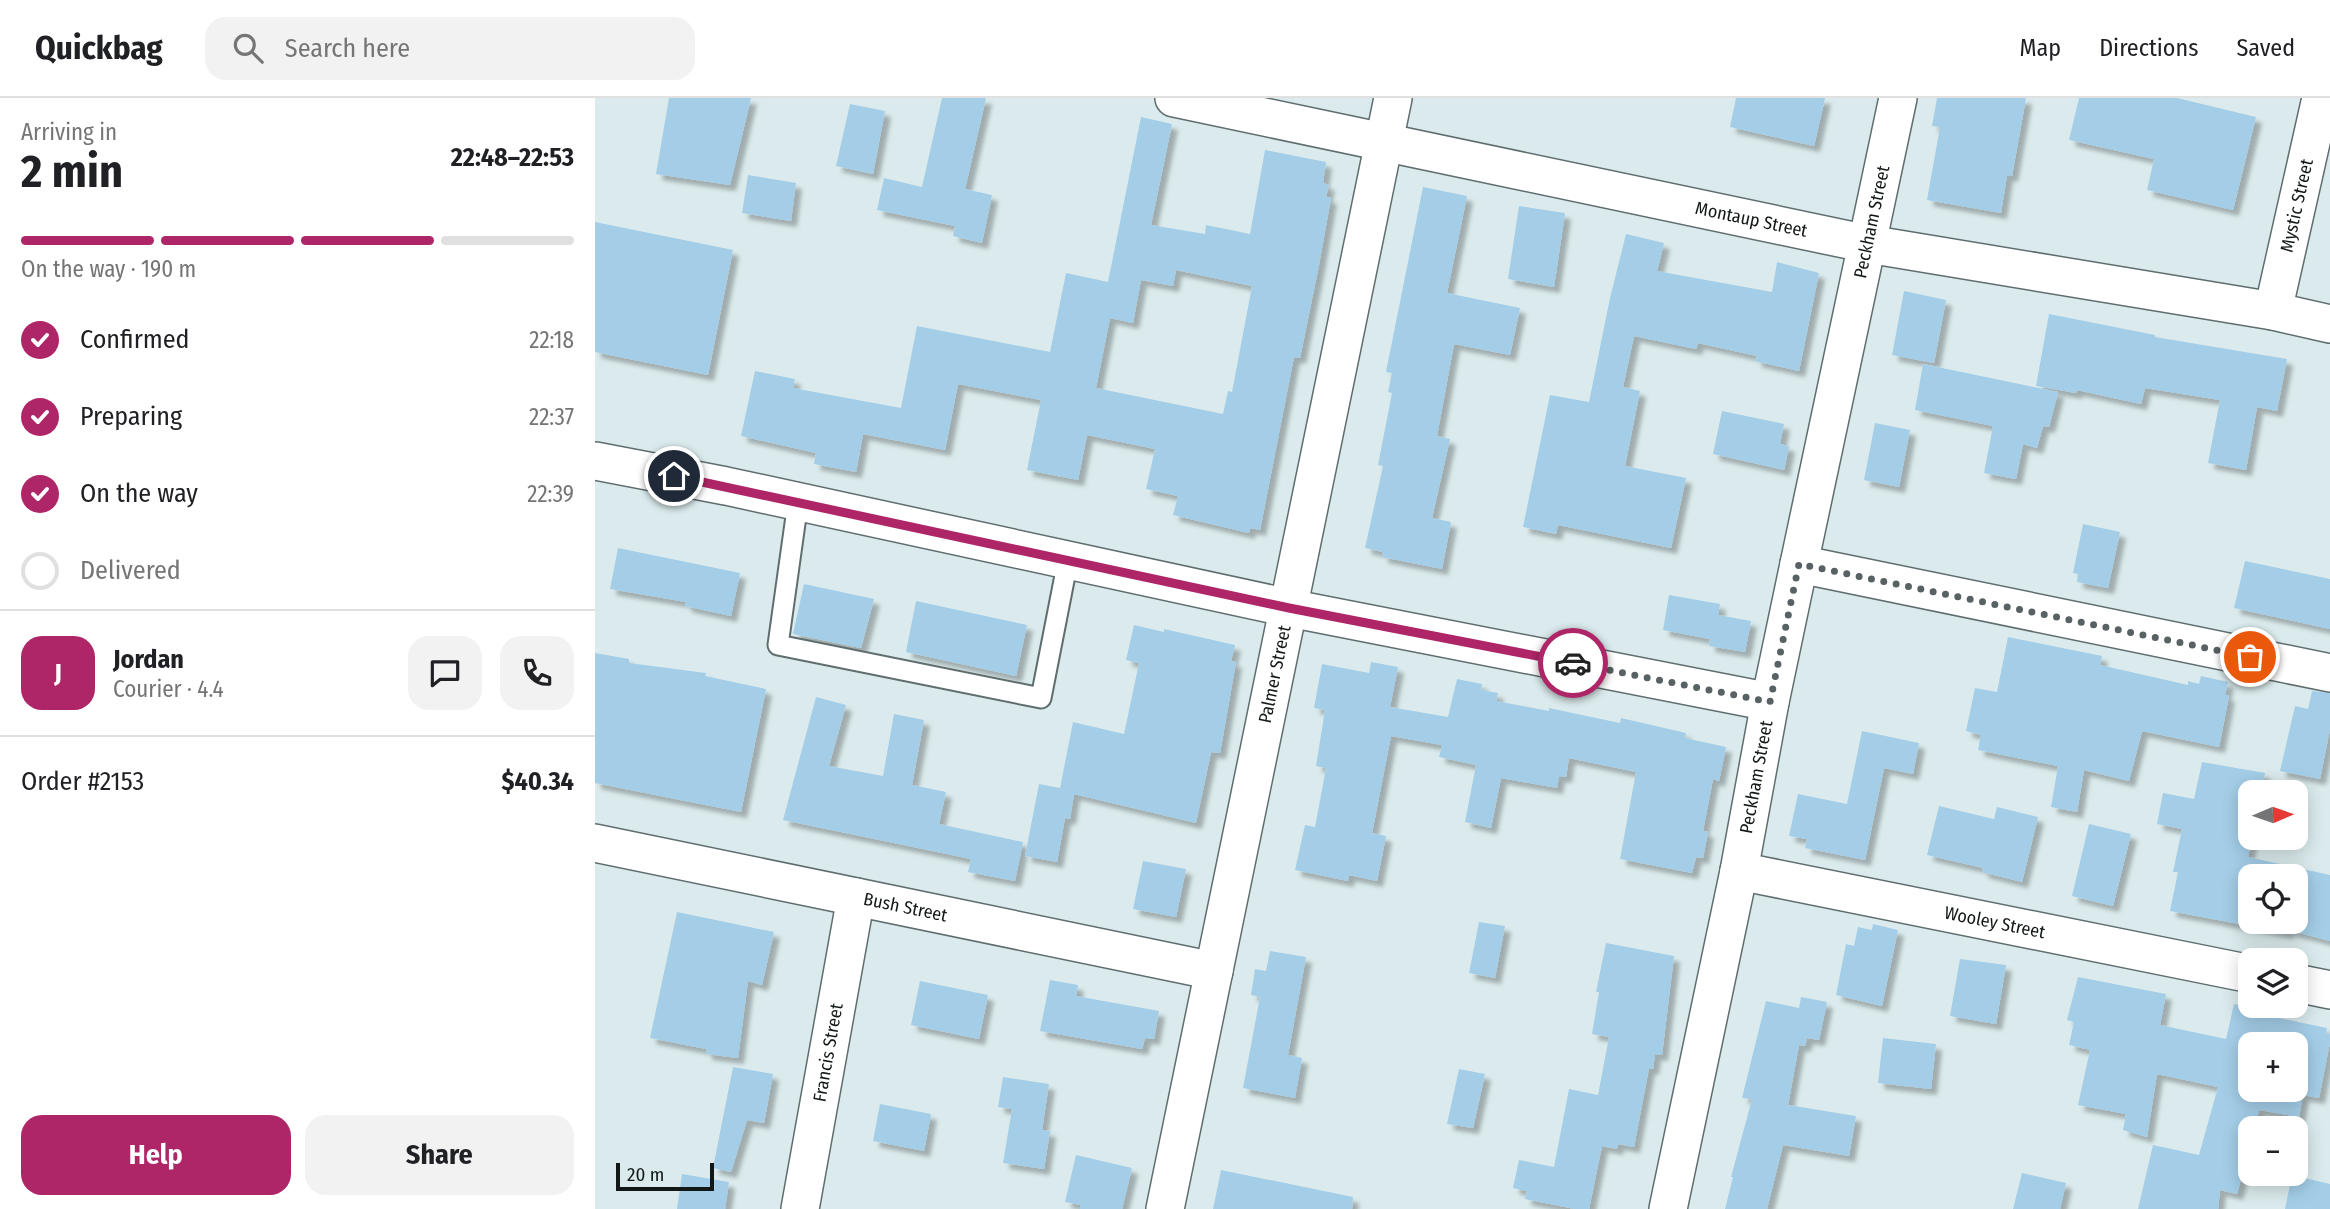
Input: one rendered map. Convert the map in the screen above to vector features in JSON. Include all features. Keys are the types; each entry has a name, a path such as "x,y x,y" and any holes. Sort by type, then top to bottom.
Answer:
{"street":[{"name":"Montaup Street","path":"1174,98 1868,244 2330,324"},
{"name":"Palmer Street","path":"1165,1209 1393,98"},
{"name":"Peckham Street","path":"1668,1209 1739,871 1770,702 1898,98"},
{"name":"Mystic Street","path":"2273,312 2321,98"},
{"path":"595,461 1289,608 1770,702"},
{"path":"1799,564 2330,673"},
{"name":"Bush Street","path":"595,843 1214,971"},
{"name":"Wooley Street","path":"1739,871 2238,971"},
{"name":"Francis Street","path":"800,1209 856,897"},
{"path":"2308,985 2330,990"}],"lane":[{"path":"798,502 778,645 1041,698 1068,560"}],"building":[{"path":"669,98 751,98 730,185 656,174"},
{"path":"942,98 986,98 965,189 992,195 982,243 953,236 955,226 877,210 884,178 922,187"},
{"path":"1736,98 1825,98 1814,146 1730,127"},
{"path":"1937,98 2026,98 2012,176 2007,175 2001,213 1927,200 1940,127 1932,126"},
{"path":"2079,98 2177,98 2256,117 2233,210 2147,190 2154,159 2069,140"},
{"path":"850,104 885,111 873,174 836,166"},
{"path":"1141,117 1172,124 1151,225 1205,234 1206,225 1250,234 1265,150 1326,162 1323,183 1329,185 1326,197 1331,198 1319,265 1300,358 1294,357 1260,530 1250,528 1249,533 1173,515 1178,496 1146,489 1155,449 1087,435 1078,480 1027,470 1041,400 958,384 945,450 863,434 856,472 814,464 816,453 741,436 755,371 795,379 793,388 901,408 917,326 1050,352 1066,273 1108,282","holes":["1176,270 1252,286 1232,392 1228,391 1223,414 1096,388 1110,318 1133,323 1141,280 1173,286"]},
{"path":"748,175 796,183 791,221 742,213"},
{"path":"1423,187 1467,196 1447,293 1520,308 1510,355 1454,344 1437,436 1450,439 1432,518 1451,522 1442,569 1382,557 1383,552 1365,548 1383,466 1378,465 1392,393 1388,392 1392,373 1386,372"},
{"path":"1519,206 1565,213 1554,287 1508,279"},
{"path":"595,222 733,250 708,375 595,352"},
{"path":"1626,234 1664,243 1657,271 1772,292 1777,262 1819,273 1799,371 1755,361 1757,356 1698,343 1696,349 1634,336 1623,387 1640,391 1625,466 1686,478 1671,548 1558,525 1556,534 1523,527 1550,395 1589,402"},
{"path":"1904,291 1946,300 1934,363 1892,355"},
{"path":"2049,314 2155,337 2287,359 2277,411 2257,407 2246,470 2208,463 2220,400 2145,388 2141,404 2077,390 2076,393 2036,386"},
{"path":"1923,364 2058,392 2049,427 2043,426 2037,448 2023,444 2016,479 1984,473 1993,426 1915,410"},
{"path":"1722,411 1784,424 1780,444 1789,446 1784,470 1713,454"},
{"path":"1875,423 1910,430 1899,487 1864,480"},
{"path":"2083,524 2120,532 2108,588 2077,582 2078,574 2073,573"},
{"path":"618,548 740,573 731,616 685,606 686,602 610,589"},
{"path":"2245,561 2330,579 2330,629 2234,608"},
{"path":"804,584 874,599 861,648 793,634"},
{"path":"1669,595 1720,604 1718,615 1751,621 1745,652 1709,646 1710,639 1663,630"},
{"path":"916,601 1027,625 1016,676 906,652"},
{"path":"1134,625 1235,645 1231,661 1236,662 1220,753 1211,752 1196,823 1074,794 1070,819 1065,818 1057,862 1025,856 1039,784 1060,788 1073,722 1124,734 1139,663 1126,660"},
{"path":"2008,637 2102,656 2100,665 2188,685 2188,681 2199,684 2201,676 2228,682 2225,695 2229,696 2219,747 2142,731 2129,781 2084,770 2077,812 2051,807 2058,766 1978,750 1981,735 1966,731 1975,688 1997,692"},
{"path":"595,653 629,659 629,663 706,673 705,676 766,689 741,812 595,783"},
{"path":"1371,662 1398,667 1390,707 1448,717 1457,679 1482,684 1481,690 1498,693 1496,701 1549,711 1549,708 1620,723 1621,718 1686,733 1685,738 1726,747 1719,781 1713,779 1703,831 1708,832 1703,858 1696,857 1692,873 1620,859 1636,772 1569,758 1566,777 1559,776 1557,788 1501,778 1491,828 1465,822 1476,765 1439,757 1442,745 1391,736 1372,833 1386,836 1377,881 1349,875 1348,881 1295,870 1305,825 1315,827 1326,768 1316,766 1325,710 1314,708 1322,664 1369,673"},
{"path":"2312,691 2330,693 2330,729 2320,779 2280,771 2295,706 2308,709"},
{"path":"816,697 846,705 829,766 883,776 894,714 924,720 912,785 946,792 939,824 1023,842 1015,881 968,872 971,859 783,820"},
{"path":"1862,731 1919,743 1913,774 1884,768 1865,860 1805,848 1807,839 1789,836 1798,794 1847,804"},
{"path":"2202,762 2265,773 2264,780 2238,780 2238,850 2249,850 2248,857 2280,864 2238,864 2238,924 2170,911 2178,872 2173,872 2182,829 2157,824 2163,793 2194,799"},
{"path":"1939,806 1994,819 1997,807 2038,817 2022,882 1982,872 1983,868 1927,855"},
{"path":"2089,824 2131,834 2113,906 2072,896"},
{"path":"1143,861 1186,869 1176,917 1133,909"},
{"path":"2308,870 2330,875 2330,941 2303,934 2308,934"},
{"path":"677,912 774,932 762,985 748,981 738,1058 706,1054 706,1049 650,1038"},
{"path":"1479,922 1505,926 1495,978 1469,973"},
{"path":"1873,924 1898,930 1882,1006 1836,995 1846,944 1854,946 1858,927 1872,930"},
{"path":"1606,943 1674,956 1662,1055 1655,1054 1653,1069 1649,1068 1634,1147 1618,1144 1617,1149 1602,1146 1589,1209 1575,1209 1525,1199 1527,1191 1513,1188 1519,1160 1554,1167 1569,1089 1598,1095 1609,1037 1592,1034 1599,992 1596,992"},
{"path":"1270,951 1306,957 1288,1055 1302,1058 1295,1098 1243,1088 1260,997 1251,995 1255,969 1266,971"},
{"path":"1960,959 2006,965 1996,1024 1950,1016"},
{"path":"2078,977 2166,994 2160,1025 2226,1039 2234,1004 2238,1005 2238,1018 2279,1018 2327,1028 2330,1042 2319,1098 2308,1096 2308,1032 2238,1032 2238,1102 2302,1102 2299,1116 2259,1110 2257,1116 2238,1116 2239,1186 2237,1194 2220,1190 2218,1209 2138,1209 2153,1145 2199,1155 2218,1087 2157,1074 2147,1137 2123,1130 2126,1114 2078,1105 2090,1050 2069,1045 2074,1022 2067,1020"},
{"path":"1050,980 1078,985 1076,996 1159,1011 1154,1039 1145,1038 1142,1049 1040,1031"},
{"path":"920,981 988,995 979,1039 911,1025"},
{"path":"1801,997 1827,1002 1819,1040 1807,1038 1805,1046 1799,1045 1788,1105 1856,1116 1849,1156 1783,1145 1767,1209 1725,1209 1752,1099 1742,1098 1766,1001 1799,1008"},
{"path":"1883,1038 1936,1044 1931,1089 1878,1083"},
{"path":"733,1067 773,1074 764,1123 747,1120 731,1172 713,1168"},
{"path":"1459,1069 1485,1074 1473,1128 1447,1124"},
{"path":"1003,1077 1049,1084 1042,1130 1050,1131 1044,1169 1003,1163 1012,1109 998,1107"},
{"path":"880,1104 931,1114 924,1151 873,1141"},
{"path":"1076,1155 1132,1168 1122,1209 1080,1209 1081,1205 1065,1202"},
{"path":"1221,1170 1353,1197 1352,1209 1213,1209"},
{"path":"2022,1173 2066,1183 2060,1209 2013,1209"},
{"path":"682,1174 729,1182 725,1209 677,1209"},
{"path":"2308,1179 2330,1184 2330,1209 2285,1209 2290,1186 2308,1186"}],"way so far":[{"path":"1573,663 1770,702 1799,564 2250,657"}],"route":[{"path":"674,476 1289,608 1573,663"}]}
